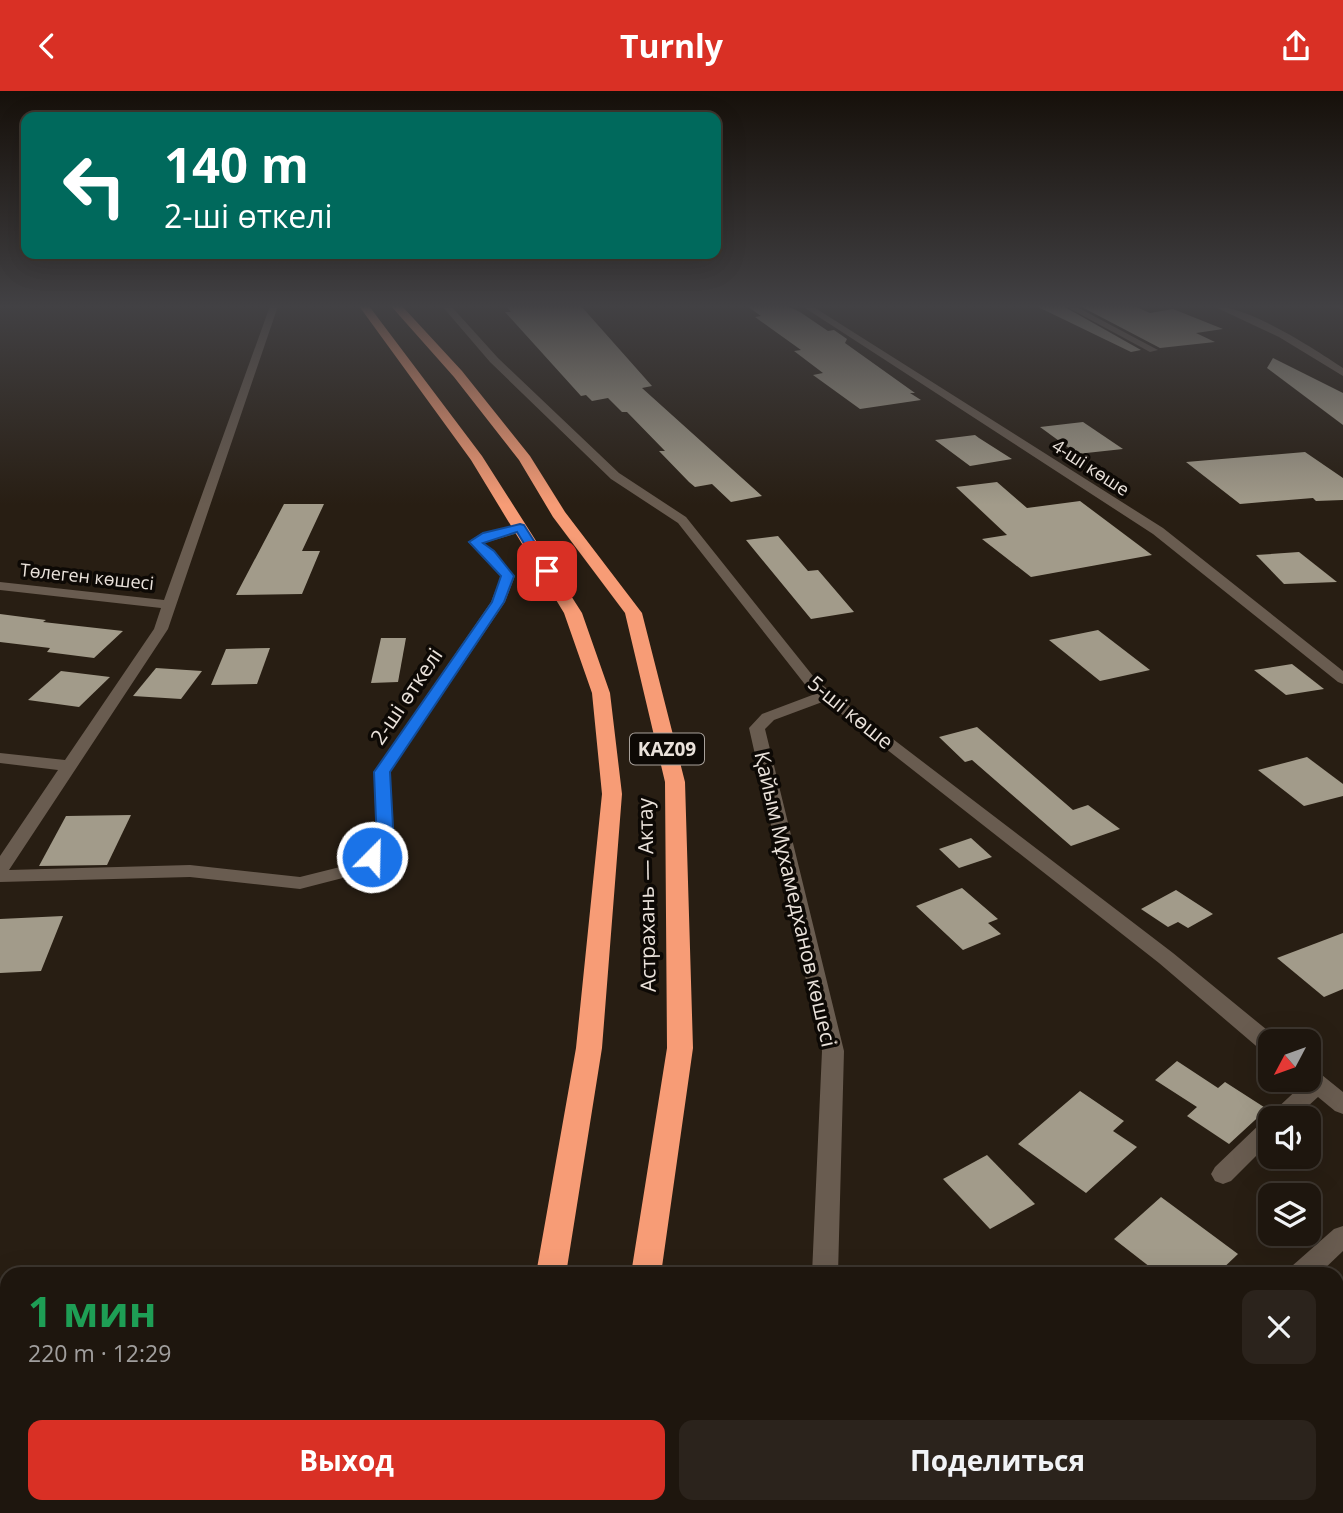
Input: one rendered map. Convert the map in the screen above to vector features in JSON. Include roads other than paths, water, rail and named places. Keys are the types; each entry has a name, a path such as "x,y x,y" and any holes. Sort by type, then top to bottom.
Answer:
{"highway":[{"name":"Астрахань — Актау","path":"413,372 477,459 573,613 601,694 612,794 589,1048 552,1267"},
{"name":"Астрахань — Актау","path":"457,372 526,459 558,514 633,613 675,782 680,1048 647,1267"}],"street":[{"path":"0,870 161,629 251,372"},
{"name":"5-шi көше","path":"508,372 615,477 682,520 812,684 1156,949 1258,1035"},
{"name":"4-шi көше","path":"910,372 1158,531 1343,680"},
{"name":"2-ші өткелі","path":"0,876 190,871 300,883 359,868 385,845 382,772 498,602 508,576 490,554 475,542 520,527"},
{"name":"Төлеген көшесі","path":"0,586 170,605"},
{"name":"Қайым Мұхамедханов көшесi","path":"825,1267 833,1051 757,728 768,717 827,695"},
{"path":"0,758 70,766"},
{"path":"1321,1087 1343,1105"},
{"path":"1291,1106 1303,1092"},
{"path":"1223,1174 1258,1140"},
{"path":"1309,1267 1343,1236"}]}
